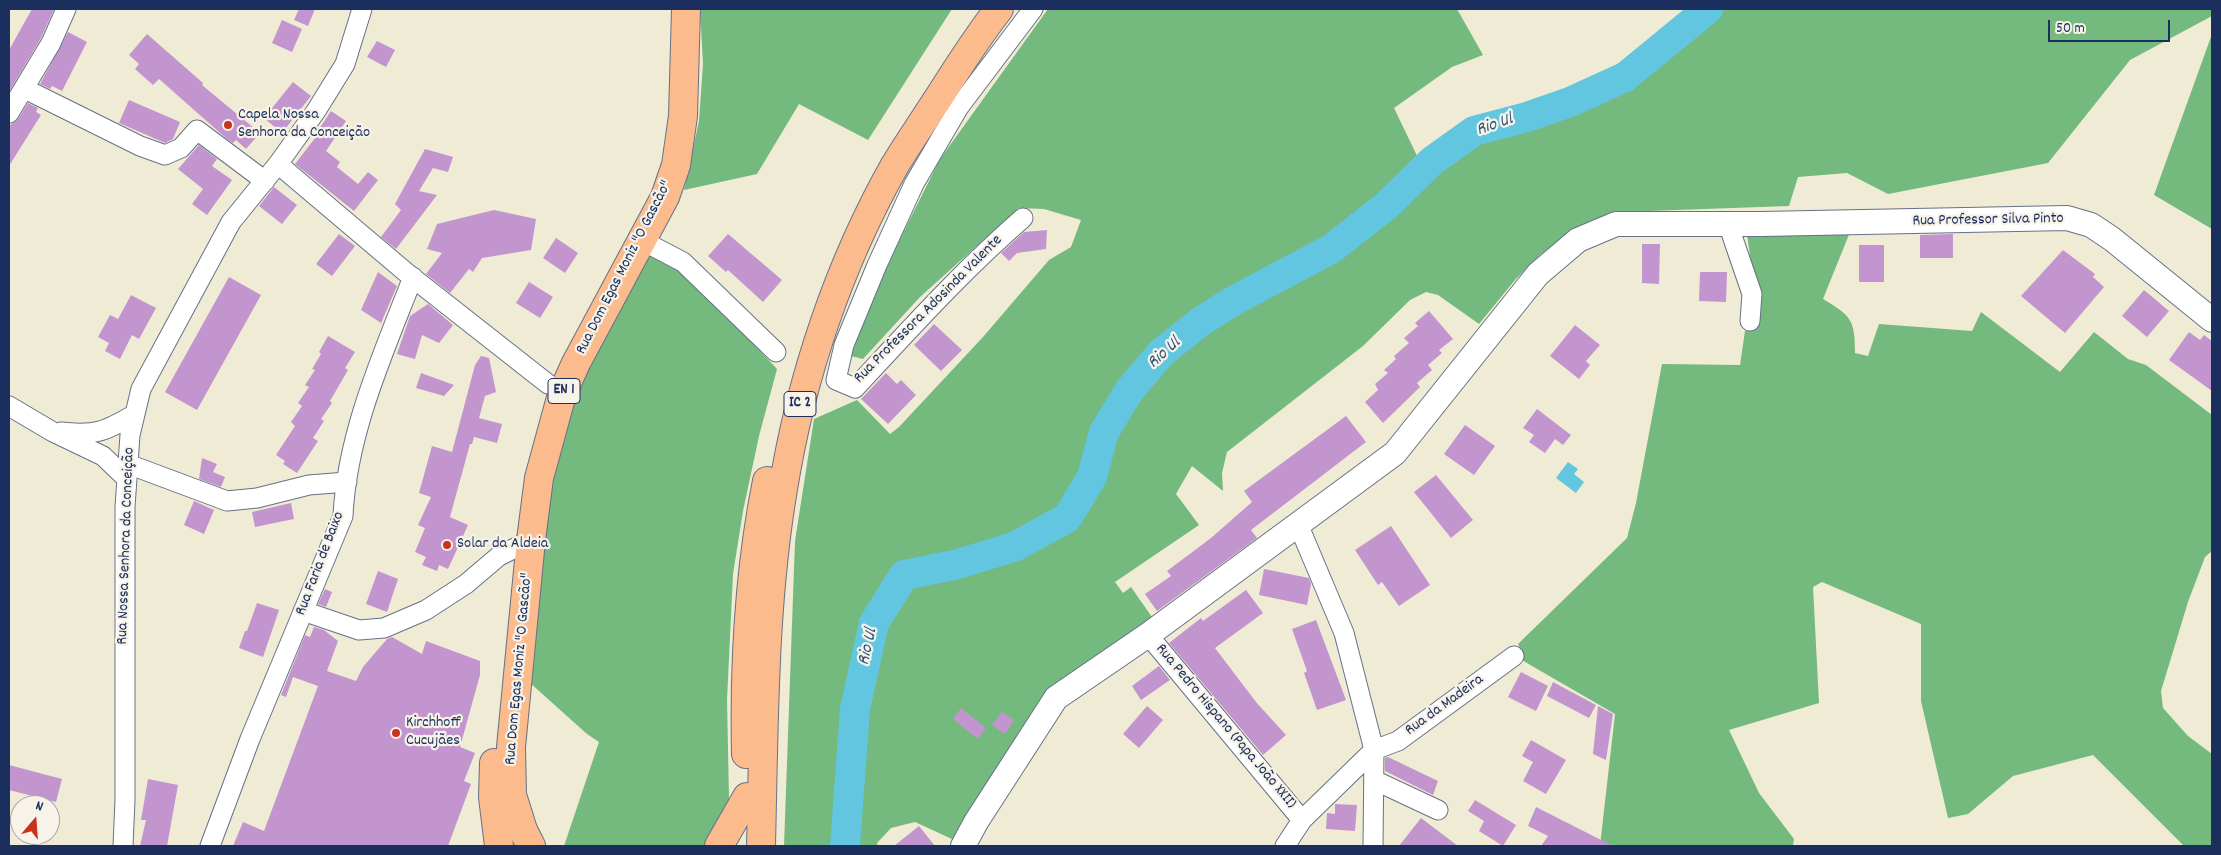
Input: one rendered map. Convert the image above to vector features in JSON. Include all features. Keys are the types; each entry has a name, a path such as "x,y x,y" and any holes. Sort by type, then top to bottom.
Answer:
{"main road":[{"name":"Rua Dom Egas Moniz \"O Gascão\"","path":"531,846 523,830 512,795 511,748 523,543 521,482 530,438 548,384 560,356 639,211 660,157 664,140 670,9"},
{"name":"Rua Dom Egas Moniz \"O Gascão\"","path":"499,846 493,797 495,748 523,543 562,394 576,363 665,197 676,165 683,116 686,9"},
{"name":"IC 2","path":"746,846 746,661 751,580 757,533 768,480 789,401 825,291 853,220 904,124 979,9"},
{"name":"IC 2","path":"761,846 766,660 772,583 782,492 801,401 824,326 858,238 874,205 901,156 954,74 1000,9"},
{"path":"718,846 747,797"}],"street":[{"path":"9,113 51,43 66,9"},
{"name":"Rua Nossa Senhora da Conceição","path":"123,846 126,800 125,592 128,471 130,435 141,388 231,222 278,164 316,111 345,64 362,9"},
{"name":"Rua Professora Adosinda Valente","path":"1023,218 1000,238 915,324 855,388 836,380 844,345 877,264 914,184 959,107 1033,9"},
{"path":"25,89 140,146 165,155 181,148 197,130 265,181"},
{"path":"278,164 413,277 548,384"},
{"name":"Rua Professor Silva Pinto","path":"964,846 976,822 1056,698 1148,635 1395,453 1538,274 1578,240 1616,224 1761,224 2067,218 2091,225 2112,239 2212,320"},
{"path":"1728,224 1752,294 1750,321"},
{"path":"641,240 683,262 776,352"},
{"name":"Rua Faria de Baixo","path":"210,846 250,739 343,516 346,482 354,438 413,277"},
{"path":"9,406 53,432 103,456 128,471 227,501 257,498 309,485 346,482"},
{"path":"53,432 76,434 104,432 135,414"},
{"path":"1298,524 1344,632 1374,750 1373,846"},
{"path":"303,611 313,616 359,630 384,628 426,610 466,584 499,556 523,543"},
{"name":"Rua Pedro Hispano (Papa João XXII)","path":"1148,635 1302,820"},
{"name":"Rua da Madeira","path":"1374,750 1398,741 1514,656"},
{"path":"1285,846 1302,820 1374,750"},
{"path":"1374,780 1438,810"}],"green space":[{"path":"700,9 952,9 868,140 799,104 757,174 684,190 699,121 703,64"},
{"path":"1048,9 1457,9 1483,55 1452,67 1394,108 1420,162 1383,197 1326,242 1255,280 1161,342 1119,391 1097,425 1085,474 1052,517 1003,541 901,567 867,621 854,680 839,846 784,846 795,541 814,419 857,400 890,434 899,427 983,337 1049,260 1071,247 1081,220 1044,209 1019,208 920,297 863,359 851,356 876,287 940,159"},
{"path":"1714,9 2212,9 2212,16 2130,60 2048,163 1888,194 1847,173 1798,177 1789,206 1620,212 1584,225 1541,254 1515,280 1479,324 1438,295 1426,292 1410,300 1363,346 1227,452 1222,473 1223,491 1192,466 1176,494 1199,525 1115,582 1123,593 1131,587 1154,620 1066,677 954,840 915,822 891,828 877,843 878,846 850,846 864,685 875,639 886,612 906,584 921,576 967,568 1011,554 1050,535 1070,521 1100,470 1110,430 1159,361 1200,328 1359,238 1391,210 1436,165 1475,136 1563,112 1618,86 1683,38"},
{"path":"2212,34 2212,229 2154,195"},
{"path":"1850,232 1823,299 1840,310 1850,320 1854,333 1855,353 1868,356 1879,324 1972,331 1981,312 2060,372 2094,332 2128,359 2146,365 2212,415 2212,551 2205,557 2188,602 2161,691 2163,708 2188,736 2212,754 2212,846 2184,846 2093,755 2013,776 1968,814 1948,818 1921,701 1921,624 1822,582 1813,587 1819,703 1729,730 1759,793 1794,839 1793,846 1600,846 1615,714 1520,659 1523,654 1518,644 1627,538 1636,503 1662,364 1740,365 1753,276 1747,235"},
{"path":"646,255 664,257 727,316 777,369 759,436 743,511 733,574 727,700 729,799 723,822 709,846 564,846 599,742 587,734 529,682 547,512 556,456 563,430 582,378"}],"water":[{"path":"1568,462 1578,469 1574,474 1584,482 1576,493 1556,478"}],"building":[{"path":"32,9 54,9 41,38 9,92 9,50"},
{"path":"299,9 315,9 308,26 294,20"},
{"path":"282,20 302,29 292,52 272,43"},
{"path":"68,32 87,42 62,91 52,86 50,89 40,84"},
{"path":"147,34 203,83 202,85 260,133 246,149 236,140 233,143 227,139 159,79 153,85 135,69 139,64 129,55"},
{"path":"377,41 395,50 386,67 367,57"},
{"path":"293,82 311,96 282,133 264,118"},
{"path":"129,100 180,122 173,139 165,143 119,123"},
{"path":"28,103 38,108 36,112 41,115 9,166 9,126 18,119"},
{"path":"331,111 346,121 326,151 340,162 337,167 358,184 368,172 378,180 354,211 295,164 319,133 317,132"},
{"path":"199,145 217,159 212,166 232,180 207,215 192,204 203,189 178,169"},
{"path":"425,149 453,157 448,172 433,168 419,191 437,195 396,249 381,237 401,210 395,204"},
{"path":"274,187 297,205 282,224 259,206"},
{"path":"494,210 536,219 531,250 482,258 473,272 469,269 450,293 426,274 442,253 427,249 437,224"},
{"path":"1047,230 1046,249 1017,253 1009,261 1001,253 1024,232"},
{"path":"339,234 355,246 332,276 316,264"},
{"path":"728,234 782,280 763,302 728,270 726,272 708,256"},
{"path":"1953,234 1953,258 1920,258 1920,235"},
{"path":"556,238 578,253 565,273 543,258"},
{"path":"1642,244 1660,244 1659,284 1642,283"},
{"path":"1859,245 1884,245 1884,282 1859,282"},
{"path":"2063,250 2095,274 2093,277 2104,287 2065,333 2021,296"},
{"path":"378,272 397,286 381,323 361,310"},
{"path":"1700,272 1727,272 1726,302 1699,301"},
{"path":"229,277 261,295 197,410 165,392"},
{"path":"529,282 553,297 540,318 516,303"},
{"path":"2144,290 2169,311 2147,337 2122,316"},
{"path":"131,295 156,308 139,339 132,335 120,359 105,351 109,343 98,337 110,315 118,319"},
{"path":"428,304 453,325 439,343 422,335 415,359 397,354 410,316"},
{"path":"1429,311 1453,339 1439,350 1442,353 1428,365 1432,370 1417,383 1420,387 1383,423 1365,402 1378,390 1375,384 1388,373 1384,370 1396,359 1394,356 1409,343 1404,338 1418,326 1415,323"},
{"path":"934,324 962,350 941,371 914,345"},
{"path":"1575,325 1600,345 1586,361 1590,365 1579,379 1550,356"},
{"path":"2189,332 2200,340 2204,335 2212,341 2212,391 2169,360"},
{"path":"328,336 355,352 345,368 348,370 330,401 332,403 321,419 324,421 313,438 318,441 297,473 283,464 285,461 276,455 295,426 291,422 302,406 298,403 309,387 305,385 315,370 312,369 321,354 319,352"},
{"path":"481,356 489,358 496,392 485,396 479,418 502,424 497,443 474,437 472,444 470,444 450,517 468,525 448,569 439,565 437,571 422,565 426,557 415,552 425,528 418,525 431,497 419,493 432,446 452,452 475,365"},
{"path":"421,373 454,385 444,396 416,388"},
{"path":"886,373 897,384 901,380 916,395 888,424 861,399"},
{"path":"1537,409 1571,435 1563,445 1555,439 1545,453 1529,442 1534,435 1523,428"},
{"path":"1346,416 1366,442 1251,530 1257,538 1157,611 1145,594 1171,576 1167,571 1211,538 1252,502 1244,491"},
{"path":"1465,425 1495,446 1474,475 1444,454"},
{"path":"202,458 217,464 213,472 225,477 221,487 199,479"},
{"path":"1436,475 1473,520 1451,538 1414,492"},
{"path":"194,501 214,510 204,534 184,525"},
{"path":"291,503 294,519 255,527 252,512"},
{"path":"1391,526 1430,585 1399,606 1382,582 1378,585 1355,550"},
{"path":"1264,569 1309,578 1311,584 1307,605 1259,595"},
{"path":"378,571 398,579 387,612 366,604"},
{"path":"325,589 332,592 326,607 318,604"},
{"path":"1246,590 1263,613 1215,648 1256,702 1286,735 1263,755 1169,643 1201,618 1203,621"},
{"path":"257,603 279,610 263,657 239,648"},
{"path":"1316,620 1346,700 1317,710 1304,673 1307,671 1292,629"},
{"path":"314,627 324,630 338,641 327,671 356,681 363,667 387,639 392,637 422,654 426,641 480,661 480,675 460,747 475,753 464,781 471,784 448,846 233,846 243,822 264,831 318,686 293,677 286,697 281,695 305,635 310,637"},
{"path":"1159,666 1170,680 1141,700 1132,686"},
{"path":"1521,672 1548,686 1536,711 1508,697"},
{"path":"1553,682 1596,705 1589,718 1547,696"},
{"path":"1147,706 1163,720 1139,748 1123,734"},
{"path":"1598,706 1613,714 1606,760 1593,754"},
{"path":"961,708 986,728 978,739 953,719"},
{"path":"1002,712 1014,720 1005,734 992,725"},
{"path":"1531,740 1566,760 1546,794 1523,781 1533,762 1522,756"},
{"path":"1388,757 1438,781 1433,795 1385,771 1385,758"},
{"path":"9,765 62,779 58,795 29,795 9,790"},
{"path":"148,779 178,785 167,846 140,846 146,820 141,820"},
{"path":"1475,800 1516,825 1503,846 1479,831 1484,821 1468,811"},
{"path":"1335,804 1357,805 1355,831 1326,829 1327,813 1335,814"},
{"path":"1536,807 1613,846 1541,846 1548,836 1528,826"},
{"path":"1421,818 1458,846 1399,846"},
{"path":"919,826 935,846 894,846"}],"waterway":[{"name":"Rio Ul","path":"845,846 855,709 874,623 904,575 954,565 1014,547 1067,518 1092,477 1104,432 1129,391 1161,353 1200,322 1233,301 1331,249 1386,206 1432,161 1474,131 1527,117 1570,102 1625,77 1708,9"}],"place":[{"name":"Capela Nossa Senhora da Conceição","path":"228,125"},
{"name":"Solar da Aldeia","path":"447,545"},
{"name":"Kirchhoff Cucujães","path":"396,733"}]}
